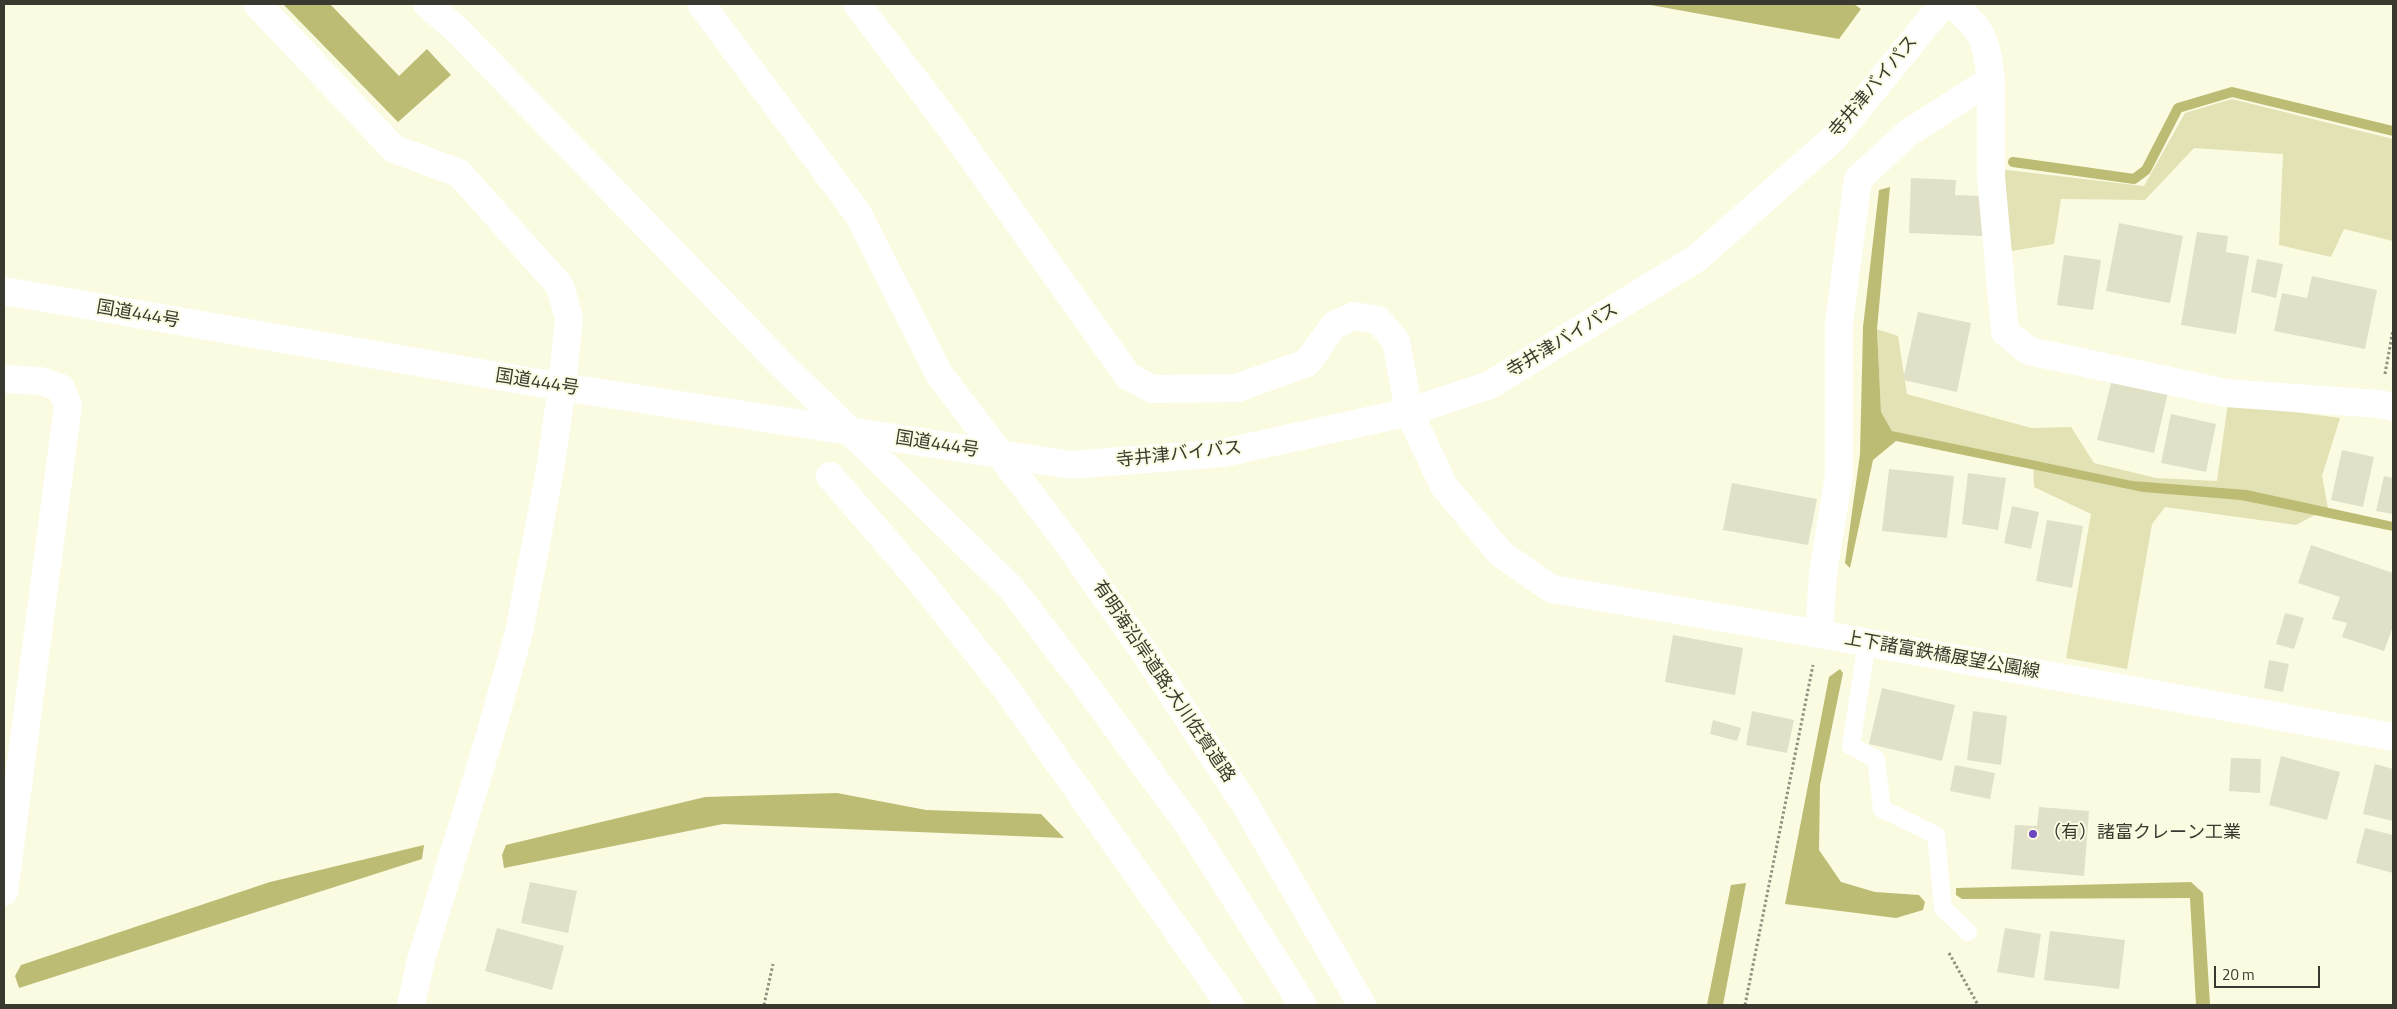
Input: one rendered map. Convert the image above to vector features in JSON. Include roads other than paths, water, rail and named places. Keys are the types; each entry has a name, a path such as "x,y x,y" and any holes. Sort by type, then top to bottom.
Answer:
{"main road":[{"path":"257,4 394,149 459,172 560,286 569,318 562,387 550,470 519,632 489,739 421,960 411,1005"},
{"path":"427,4 457,30 781,364 1012,589 1094,695 1190,827 1302,1005"},
{"name":"有明海沿岸道路;大川佐賀道路","path":"701,4 858,214 939,374 1069,545 1147,656 1246,804 1362,1005"},
{"name":"上下諸富鉄橋展望公園線","path":"857,4 954,132 1128,376 1152,389 1238,388 1307,363 1334,325 1354,316 1378,320 1396,341 1409,412 1444,486 1501,554 1552,589 1867,642 2393,737"},
{"name":"寺井津バイパス","path":"1071,465 1223,453 1409,412 1490,385 1698,258 1834,138 1943,4"},
{"path":"1951,4 1969,18 1986,44 1990,80 1991,177 2005,332 2028,351 2226,392 2386,405"},
{"path":"1819,634 1823,573 1839,475 1840,323 1858,179 1908,134 1990,80"},
{"name":"国道444号","path":"4,291 562,387 1071,465"},
{"path":"4,379 40,381 61,388 68,405 4,892"},
{"path":"830,476 918,578 1005,687 1230,1005"}],"lane":[{"path":"1867,642 1851,746 1876,759 1882,809 1936,835 1943,908 1968,932"}],"waterway":[{"path":"2013,162 2134,179 2146,170 2178,108 2232,92 2393,131"}],"place":[{"name":"（有）諸富クレーン工業","path":"2033,834"}]}
